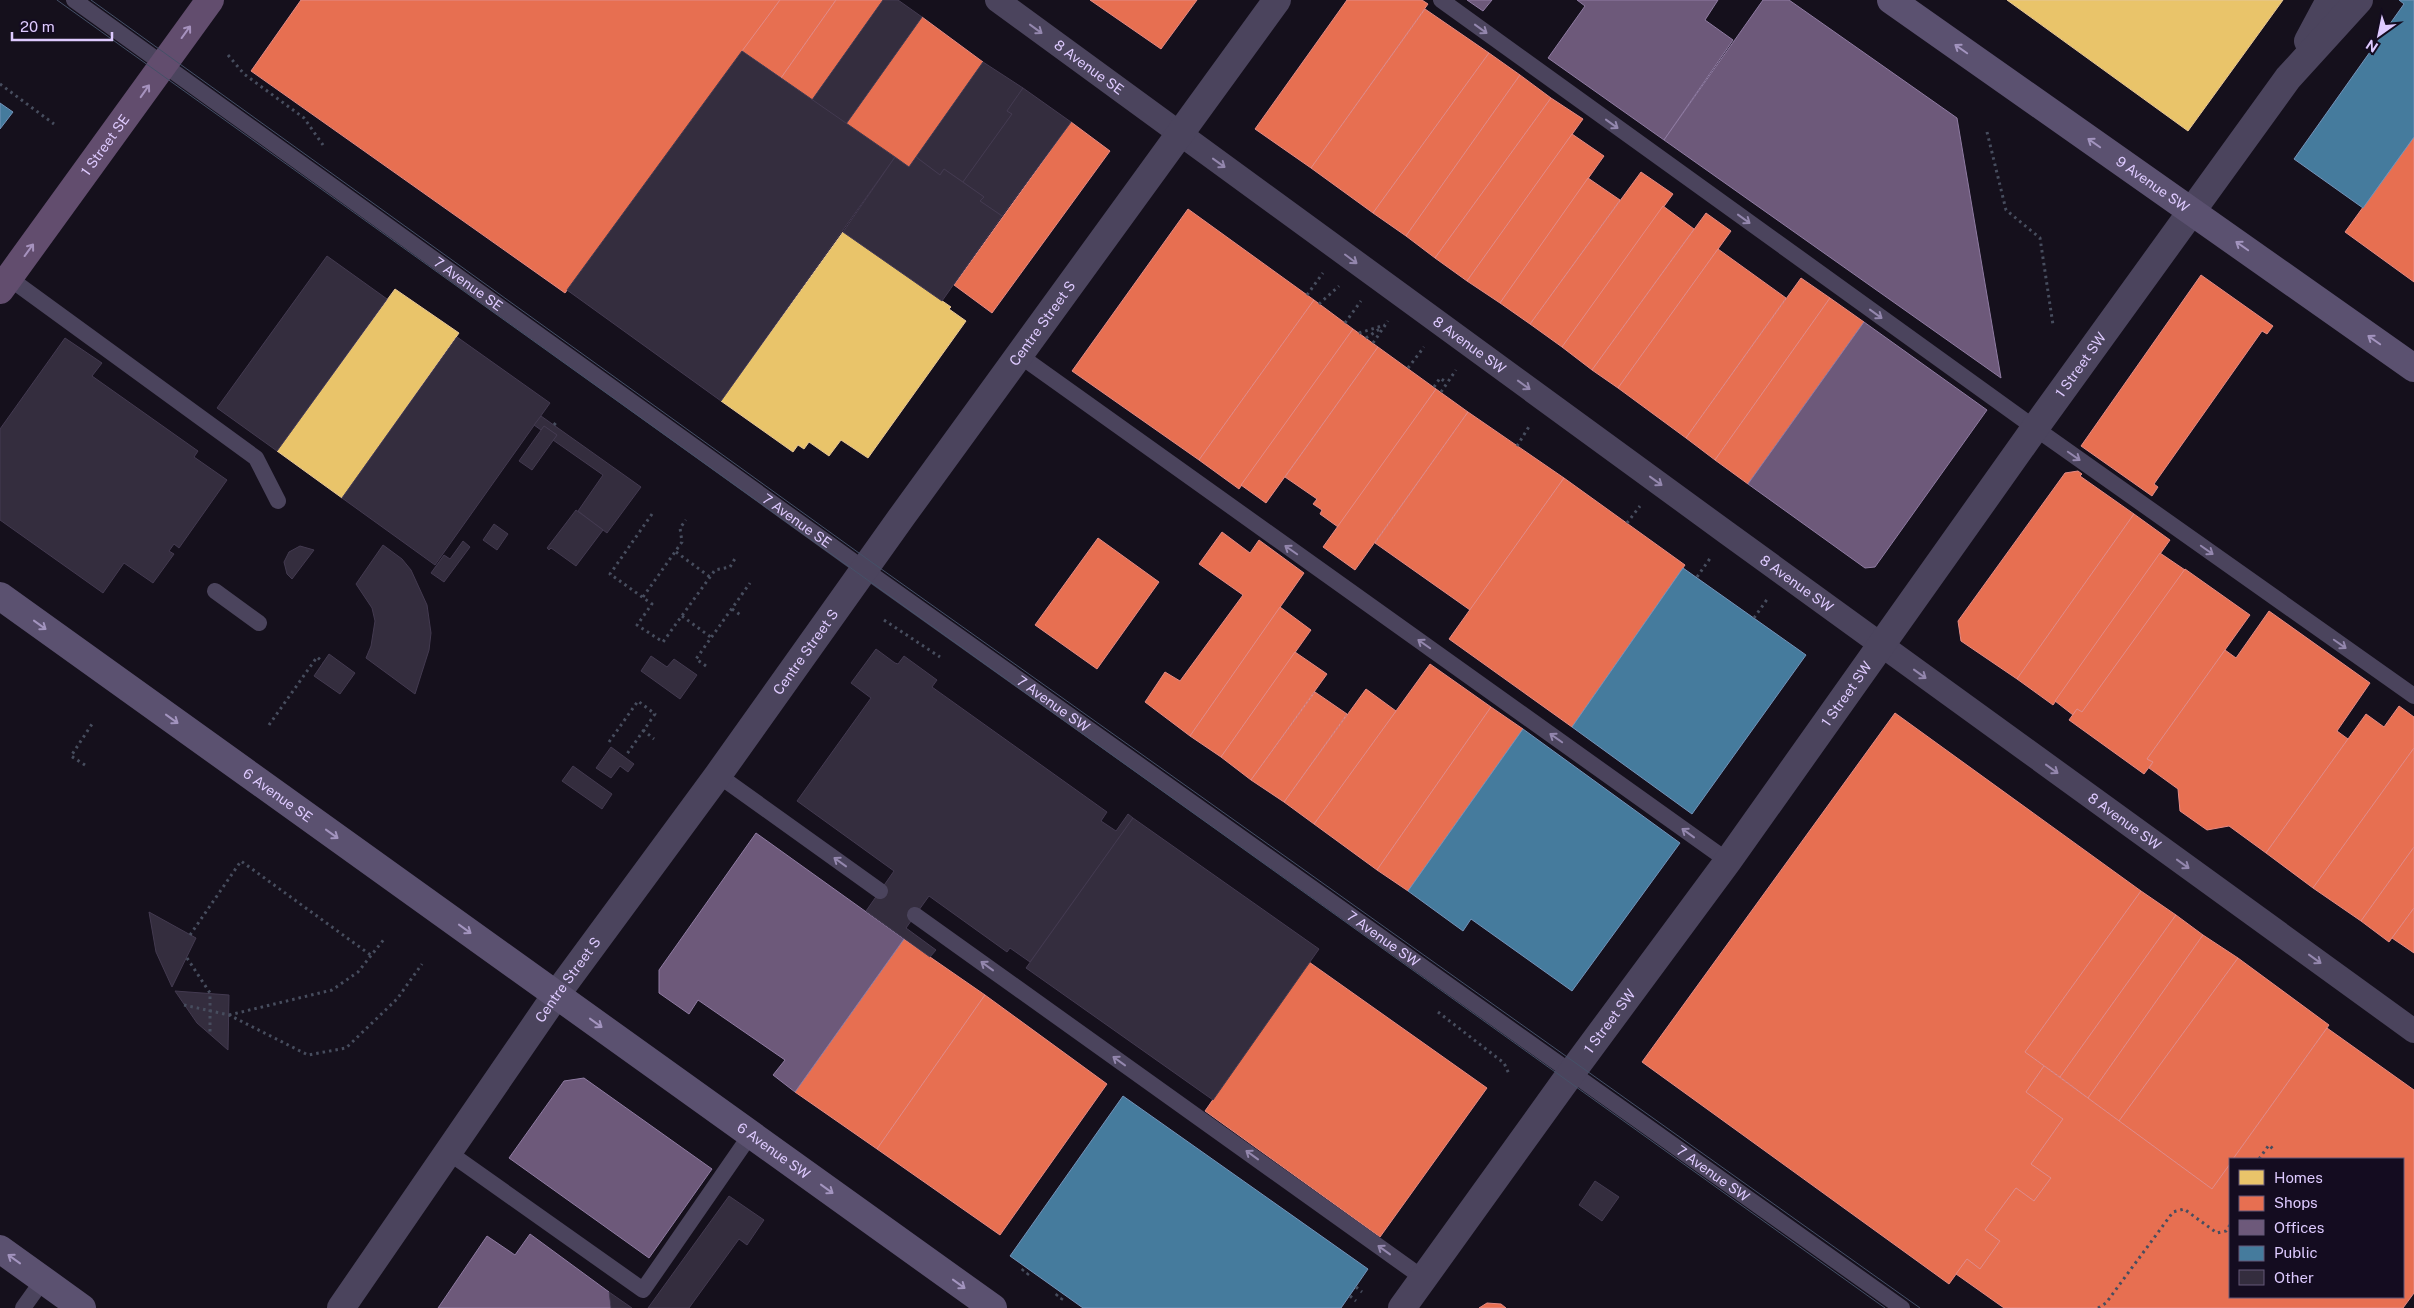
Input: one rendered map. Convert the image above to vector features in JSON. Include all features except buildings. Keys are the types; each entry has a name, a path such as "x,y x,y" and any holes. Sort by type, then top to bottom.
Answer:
{"main road":[{"name":"1 Street SE","path":"4,284 210,0"},
{"name":"9 Avenue SW","path":"1891,0 2414,368"},
{"name":"6 Avenue SE","path":"0,596 556,995"},
{"name":"6 Avenue SW","path":"556,995 993,1308"},
{"path":"0,1249 82,1308"}],"street":[{"name":"8 Avenue SE","path":"997,0 1180,134"},
{"name":"Centre Street S","path":"341,1308 556,995 718,775 1276,0"},
{"name":"1 Street SW","path":"2288,78 2330,0"},
{"name":"1 Street SW","path":"1402,1308 1572,1072 1728,861 2035,428 2288,78 2359,0"},
{"name":"8 Avenue SW","path":"1180,134 2414,1031"}],"lane":[{"name":"7 Avenue SE","path":"74,0 864,570"},
{"path":"1441,0 2035,428 2414,696"},
{"path":"4,284 256,458 278,501"},
{"path":"1019,355 1728,861"},
{"name":"7 Avenue SW","path":"864,570 1902,1308"},
{"path":"215,591 259,623"},
{"path":"718,775 880,891"},
{"path":"915,915 1423,1278"},
{"path":"448,1152 643,1290 751,1134"},
{"path":"23,1308 43,1280"}],"path":[{"path":"228,55 244,74 304,118 325,149"},
{"path":"0,84 54,124"},
{"path":"1987,132 2006,210 2040,238 2053,325"},
{"path":"1359,333 1386,324 1366,338"},
{"path":"1434,387 1440,378 1447,383"},
{"path":"554,425 558,420"},
{"path":"652,514 610,574 652,604 637,625 663,642 716,570 730,567 736,557"},
{"path":"642,597 682,542 680,528 686,520"},
{"path":"676,552 710,577"},
{"path":"706,666 696,659 750,583"},
{"path":"732,609 742,616"},
{"path":"682,616 712,638"},
{"path":"270,725 317,657 323,662"},
{"path":"609,742 638,701 656,714 627,754"},
{"path":"85,765 71,756 92,724"},
{"path":"643,730 654,739"},
{"path":"190,935 241,861 372,956"},
{"path":"229,1015 332,990 358,972 386,938"},
{"path":"187,958 210,993 210,1034"},
{"path":"184,1005 229,1015 308,1055 346,1048 397,999 422,964"},
{"path":"1434,1009 1504,1063 1509,1074"},
{"path":"2260,1158 2269,1145 2273,1149"},
{"path":"2098,1308 2106,1303 2173,1212 2184,1209 2217,1233 2226,1231 2229,1226"},
{"path":"1022,1271 1025,1266"},
{"path":"1028,1275 1030,1271"},
{"path":"1356,1287 1362,1292"},
{"path":"1056,1296 1060,1291"},
{"path":"1061,1300 1064,1295"},
{"path":"1350,1296 1356,1301"}],"tram line":[{"path":"57,0 1885,1308"},
{"path":"91,0 870,561 1920,1308"}]}
